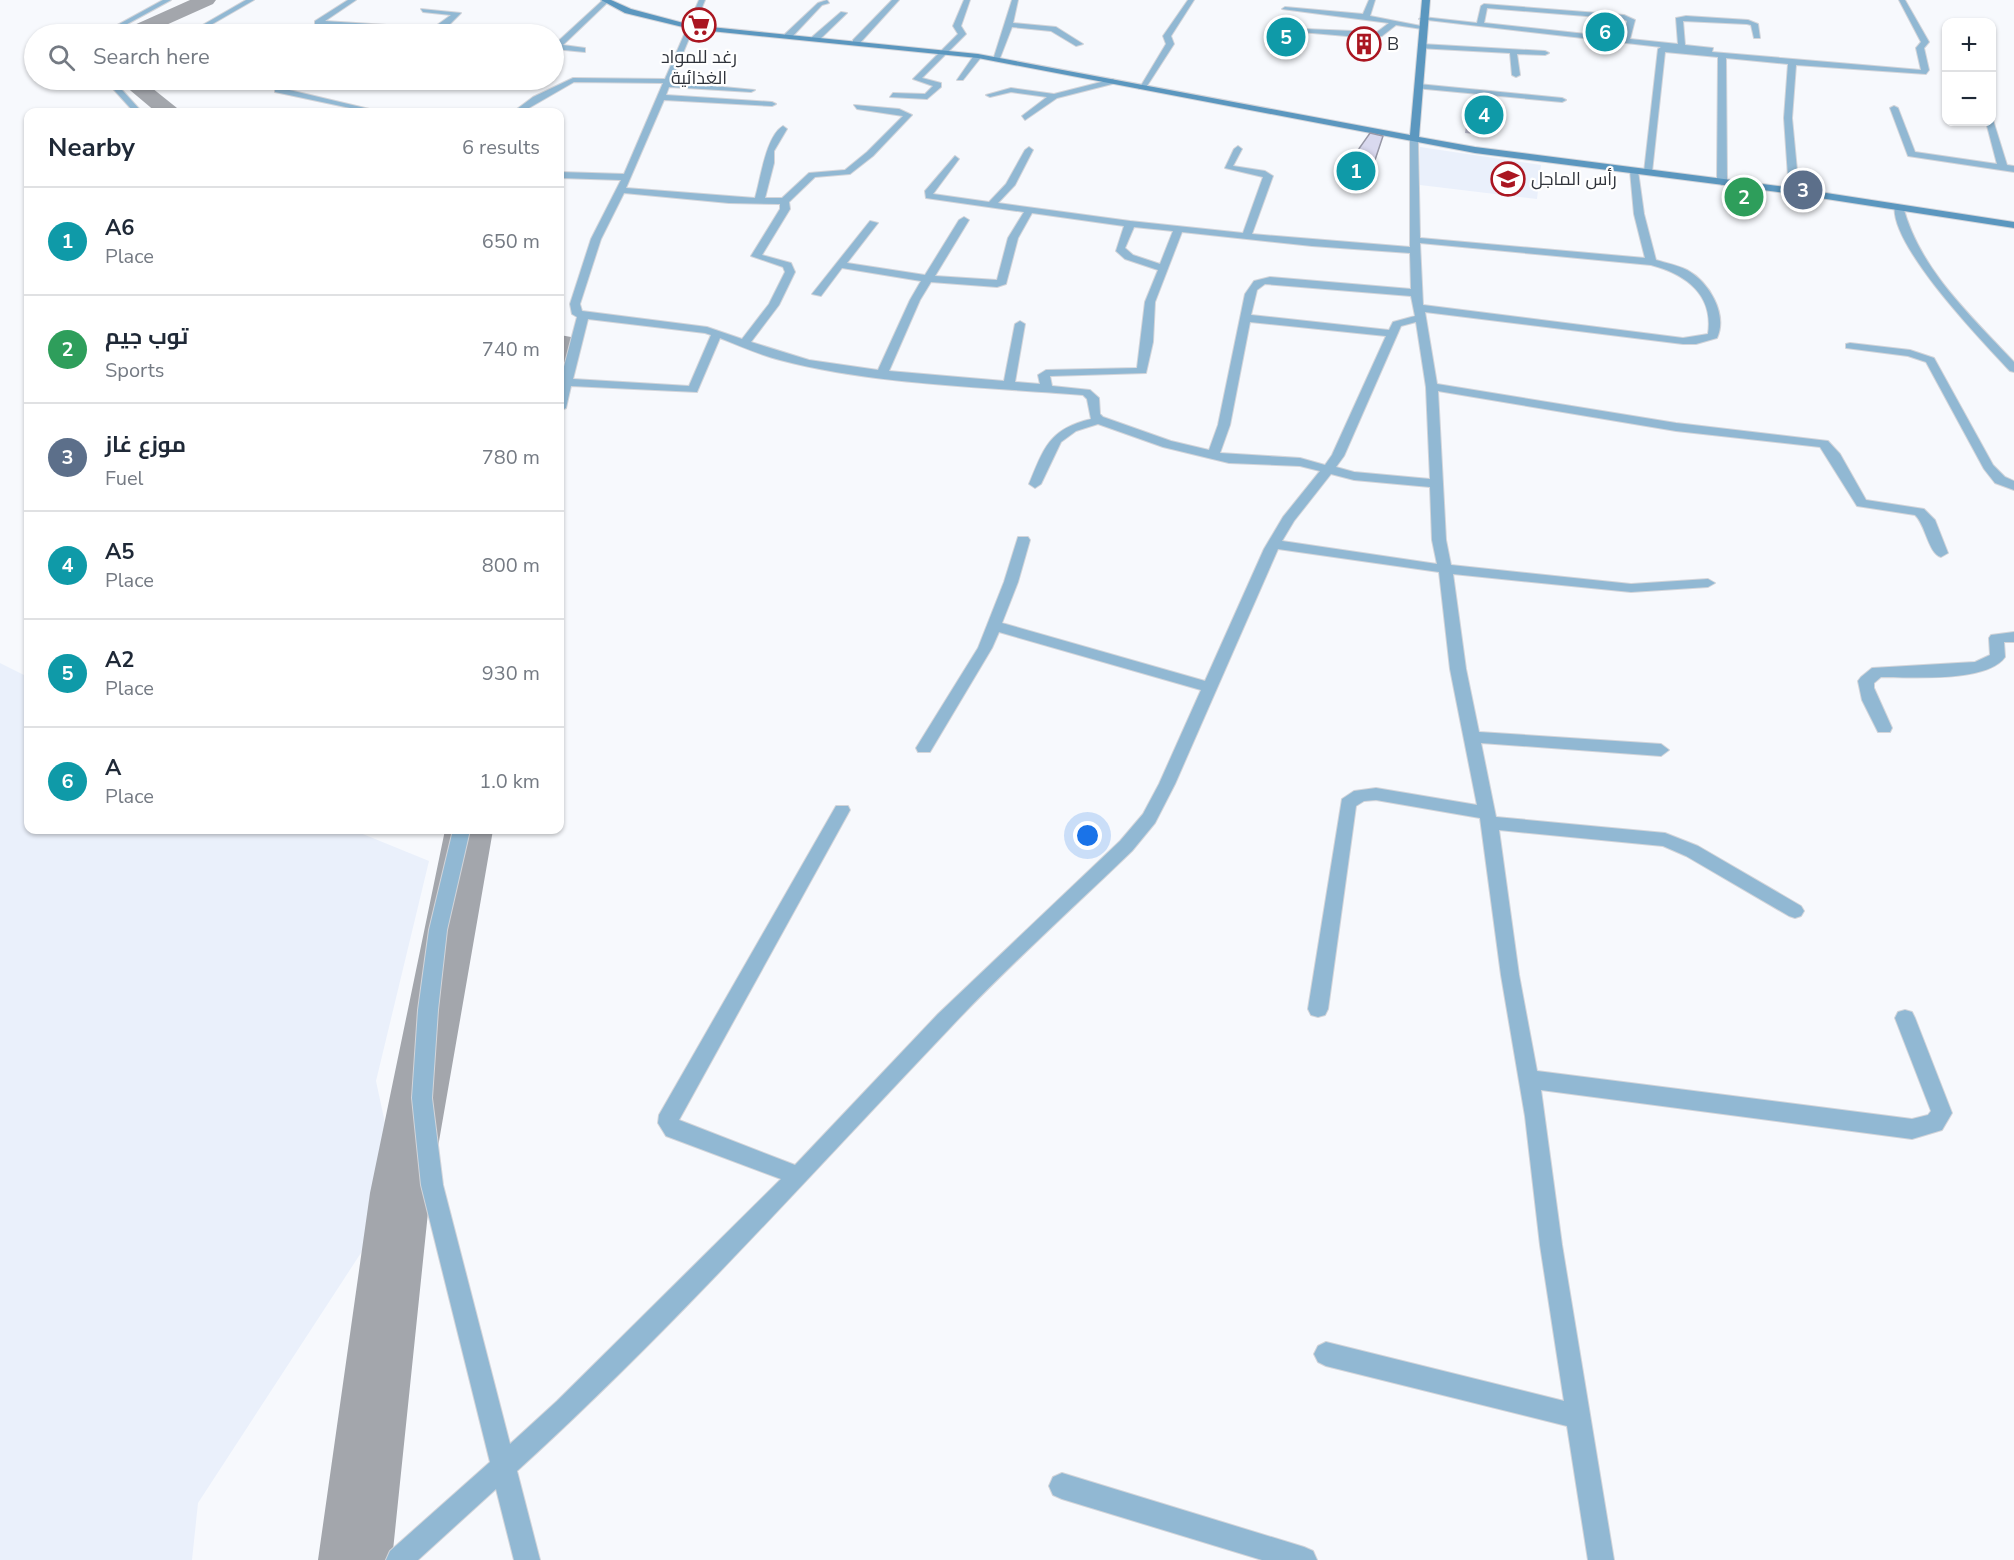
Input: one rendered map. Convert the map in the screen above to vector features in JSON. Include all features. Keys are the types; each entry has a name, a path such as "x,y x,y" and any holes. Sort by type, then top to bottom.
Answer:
{"street":[{"path":"124,24 168,0"},
{"path":"209,24 251,0"},
{"path":"323,24 317,21 353,0"},
{"path":"564,40 606,0 628,11 691,27 946,51 996,58 1414,140 1794,191 2014,225"},
{"path":"702,0 627,177 596,239 577,296 575,312 583,316 669,324 717,333 790,359 882,374 1090,394 1094,402 1094,415 1099,420 1167,444 1249,461 1300,462 1354,476 1438,484"},
{"path":"856,42 896,0"},
{"path":"893,95 927,97 937,84 917,79 963,33 957,26 967,0"},
{"path":"996,58 1009,26 1015,0"},
{"path":"1142,87 1163,58 1170,44 1167,36 1191,0"},
{"path":"1366,17 1372,0"},
{"path":"1426,0 1414,140 1416,293 1432,387 1439,540 1458,669 1488,818 1577,1416 1601,1560"},
{"path":"1648,172 1662,49 1923,72 1925,70 1920,48 1925,42 1902,0"},
{"path":"788,36 820,4 827,2"},
{"path":"1480,25 1484,3 1626,18 1631,20 1626,40"},
{"path":"1285,9 1322,9 1394,23 1480,25 1710,50"},
{"path":"423,10 457,13 446,24"},
{"path":"815,39 843,13"},
{"path":"1682,47 1679,20 1686,18 1748,22 1754,24 1757,36"},
{"path":"1281,30 1370,36 1379,34 1394,23"},
{"path":"1009,26 1053,29 1079,44"},
{"path":"1421,46 1545,52"},
{"path":"564,48 582,50"},
{"path":"1513,51 1516,75"},
{"path":"1722,54 1722,182"},
{"path":"960,78 978,56"},
{"path":"1792,62 1788,118 1794,191"},
{"path":"564,85 573,80 667,83 751,90"},
{"path":"990,95 1006,90 1054,96 1113,81"},
{"path":"1418,86 1562,100"},
{"path":"118,90 134,108"},
{"path":"278,90 358,108"},
{"path":"523,108 554,90"},
{"path":"1025,117 1054,96"},
{"path":"659,97 772,104"},
{"path":"326,108 334,103"},
{"path":"619,190 784,201 812,175 847,172 870,154 908,115 899,111 857,107"},
{"path":"1894,108 1911,154 2014,169"},
{"path":"1991,126 2003,168"},
{"path":"759,201 770,163 770,151 783,129"},
{"path":"1238,149 1228,166 1230,168 1268,176 1247,235"},
{"path":"990,205 1010,185 1029,150"},
{"path":"399,1560 575,1402 799,1176 945,1020 1126,846 1154,809 1275,544 1308,493 1329,469 1355,421 1386,353 1391,333 1397,324 1419,313 1683,341 1696,341 1713,336 1716,326 1714,311 1707,296 1691,277 1675,268 1651,262 1247,235 1130,224 929,196 928,193 932,186 955,159"},
{"path":"1634,171 1639,214 1651,262"},
{"path":"564,175 627,177"},
{"path":"745,343 774,306 790,272 787,265 756,256 785,209 784,201"},
{"path":"1898,206 1899,219 1914,249 2012,364"},
{"path":"840,265 928,279 990,285 1002,282 1013,238 1029,211"},
{"path":"882,374 915,300 964,220"},
{"path":"817,294 873,223"},
{"path":"1130,224 1120,249 1129,257 1164,268"},
{"path":"1047,390 1044,375 1046,373 1136,373 1142,371 1148,342 1150,302 1179,228"},
{"path":"1213,455 1224,425 1247,318 1251,286 1262,280 1416,293"},
{"path":"564,387 583,316"},
{"path":"1247,318 1391,333"},
{"path":"1009,387 1020,324"},
{"path":"565,382 693,390 717,333"},
{"path":"1850,346 1910,353 1930,360 1988,466 2000,480 2014,486"},
{"path":"1432,387 1676,427 1824,444 1834,451 1839,466 1862,503 1919,512 1928,520 1941,553"},
{"path":"1035,484 1055,438 1077,425 1099,420"},
{"path":"924,748 986,648 1023,540"},
{"path":"1275,544 1445,569 1630,588 1708,583"},
{"path":"995,626 1209,687"},
{"path":"1884,728 1870,703 1866,689 1866,681 1877,672 1975,668 1993,663 1998,657 1996,638 2014,637"},
{"path":"1472,737 1661,750"},
{"path":"1318,1009 1348,803 1360,795 1376,794 1488,818 1665,840 1692,851 1795,911"},
{"path":"799,1176 673,1129 668,1123 669,1115 775,924 842,810"},
{"path":"459,834 438,930 428,1010 422,1098 432,1185 527,1560"},
{"path":"1528,1079 1912,1129 1935,1123 1942,1113 1905,1018"},
{"path":"1326,1354 1577,1416"},
{"path":"1062,1486 1304,1560"}],"shaded area":[{"path":"1420,147 1541,165 1537,199 1420,185"},
{"path":"0,663 24,675 24,834 363,834 429,861 376,1081 400,1193 198,1503 192,1560 0,1560"}],"building":[{"path":"1474,103 1500,105 1494,129 1466,126"},
{"path":"1370,133 1383,136 1371,172 1346,167"}],"taxiway":[{"path":"152,24 206,0"},
{"path":"142,90 165,108"},
{"path":"355,1560 400,1193 468,834"}],"place":[{"name":"رغد للمواد الغذائية","path":"699,25"},
{"name":"A","path":"1605,32"},
{"name":"A2","path":"1286,37"},
{"name":"B","path":"1364,44"},
{"name":"A5","path":"1484,115"},
{"name":"A6","path":"1356,171"},
{"name":"رأس الماجل","path":"1508,179"},
{"name":"موزع غاز","path":"1803,190"},
{"name":"توب جيم","path":"1744,197"}]}
